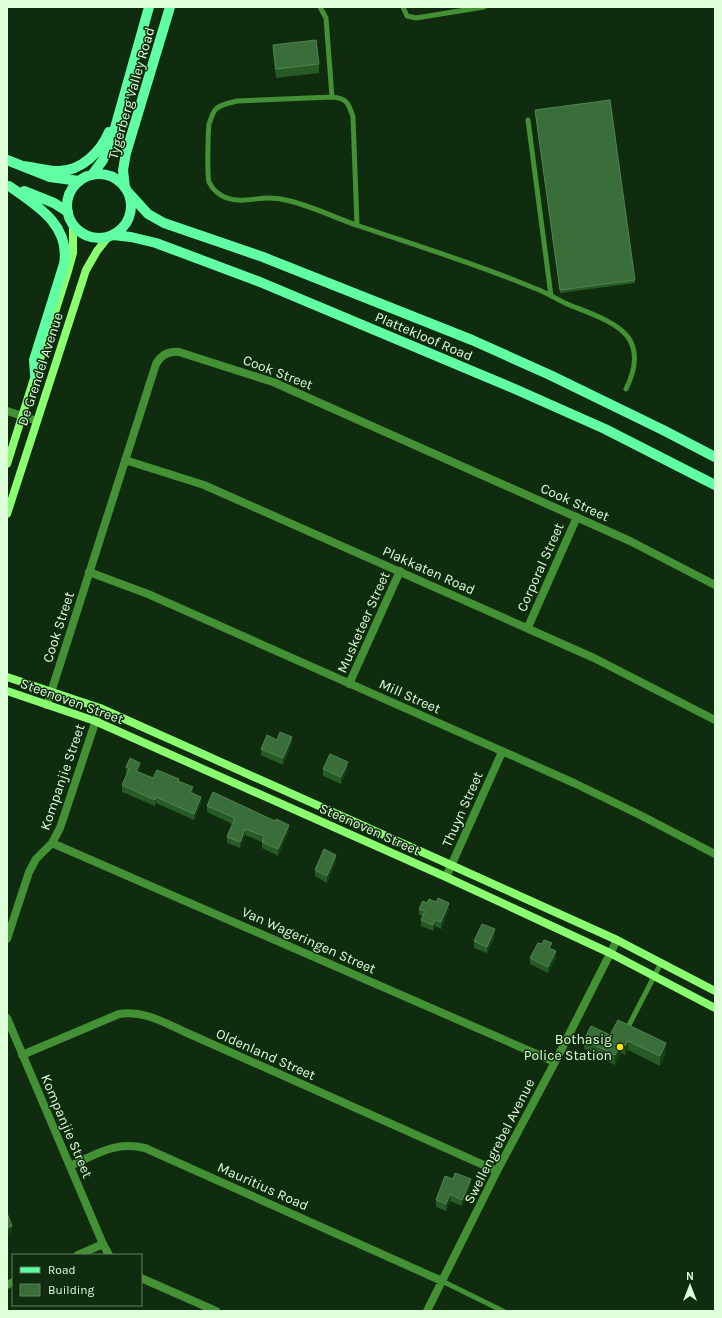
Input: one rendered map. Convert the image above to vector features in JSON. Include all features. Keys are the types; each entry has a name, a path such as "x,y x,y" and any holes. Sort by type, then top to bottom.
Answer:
{"main road":[{"name":"Tygerberg Valley Road","path":"92,175 100,165 109,148 149,7"},
{"name":"Tygerberg Valley Road","path":"127,190 123,170 126,153 170,7"},
{"path":"22,166 64,170 77,167 86,162 106,138 124,96"},
{"path":"7,160 50,177 79,181"},
{"name":"Plattekloof Road","path":"92,175 104,174 117,180 141,208 148,214 164,223 263,257 472,340 550,375 715,457"},
{"path":"73,224 68,212 69,195 79,181 92,175"},
{"path":"8,185 49,201 68,212"},
{"path":"8,185 48,215 60,234 65,248 64,264 34,360 35,375"},
{"path":"111,236 124,227 130,216 131,204 127,190"},
{"name":"Plattekloof Road","path":"73,224 81,232 89,236 98,238 111,236 131,237 156,244 260,282 536,398 605,429 715,485"}],"street":[{"name":"De Grendel Avenue","path":"7,464 73,253 73,224"},
{"name":"De Grendel Avenue","path":"7,514 86,270 96,251 111,236"},
{"name":"Cook Street","path":"47,705 156,364 169,353 179,352 273,382 630,541 715,585"},
{"path":"7,411 37,421"},
{"name":"Plakkaten Road","path":"125,460 204,484 528,627 594,658 715,720"},
{"name":"Corporal Street","path":"528,627 577,517"},
{"name":"Musketeer Street","path":"349,684 400,571"},
{"name":"Mill Street","path":"89,572 148,594 502,752 627,809 715,854"},
{"name":"Steenoven Street","path":"7,677 100,708 617,940 715,991"},
{"name":"Steenoven Street","path":"7,691 95,721 446,877 610,953 715,1008"},
{"name":"Kompanjie Street","path":"7,939 28,872 36,859 52,842 60,828 100,708"},
{"name":"Thuyn Street","path":"446,877 502,752"},
{"name":"Van Wageringen Street","path":"52,842 555,1062"},
{"name":"Swellengrebel Avenue","path":"427,1311 497,1171 555,1062 617,940"},
{"name":"Oldenland Street","path":"22,1055 119,1014 140,1014 154,1018 497,1171"},
{"name":"Kompanjie Street","path":"7,1018 108,1254"},
{"name":"Mauritius Road","path":"70,1166 114,1147 129,1145 145,1148 442,1280"},
{"path":"80,1254 103,1244"},
{"path":"142,1278 216,1311"}],"lane":[{"path":"320,7 326,18 332,97"},
{"path":"403,7 406,16 416,18 484,7"},
{"path":"357,225 352,117 350,109 345,101 332,97 237,101 225,104 217,109 212,115 209,126 208,174 209,182 218,193 226,198 241,200 279,198 311,207 357,225 459,259 536,288 615,325 628,337 635,351 634,366 626,389"},
{"path":"528,120 551,296"},
{"path":"628,1027 661,963"},
{"path":"442,1280 503,1311"}],"building":[{"path":"316,40 319,64 276,69 273,45"},
{"path":"610,100 635,280 560,290 535,110"},
{"path":"280,732 292,737 283,758 261,749 267,735 277,740"},
{"path":"330,754 348,762 341,777 323,769"},
{"path":"130,758 140,763 136,771 153,778 157,770 179,779 178,781 193,787 190,792 201,797 194,814 156,797 155,800 122,785 129,769 126,767"},
{"path":"213,792 275,821 276,819 289,825 278,849 262,842 264,836 245,829 240,842 227,837 235,818 207,806"},
{"path":"324,849 336,855 327,876 315,870"},
{"path":"438,898 449,903 441,922 435,920 433,925 421,920 425,911 419,909 423,901 427,903 429,899 436,902"},
{"path":"482,924 495,929 487,947 474,941"},
{"path":"544,940 552,943 549,948 556,951 548,967 530,958 538,943 542,944"},
{"path":"618,1020 666,1043 660,1056 628,1041 625,1046 621,1044 615,1055 584,1040 591,1026 610,1035"},
{"path":"455,1173 471,1179 462,1200 450,1194 446,1204 436,1200 445,1176 453,1179"},
{"path":"7,1213 12,1226 7,1228"}],"place":[{"name":"Bothasig Police Station","path":"620,1047"}]}
